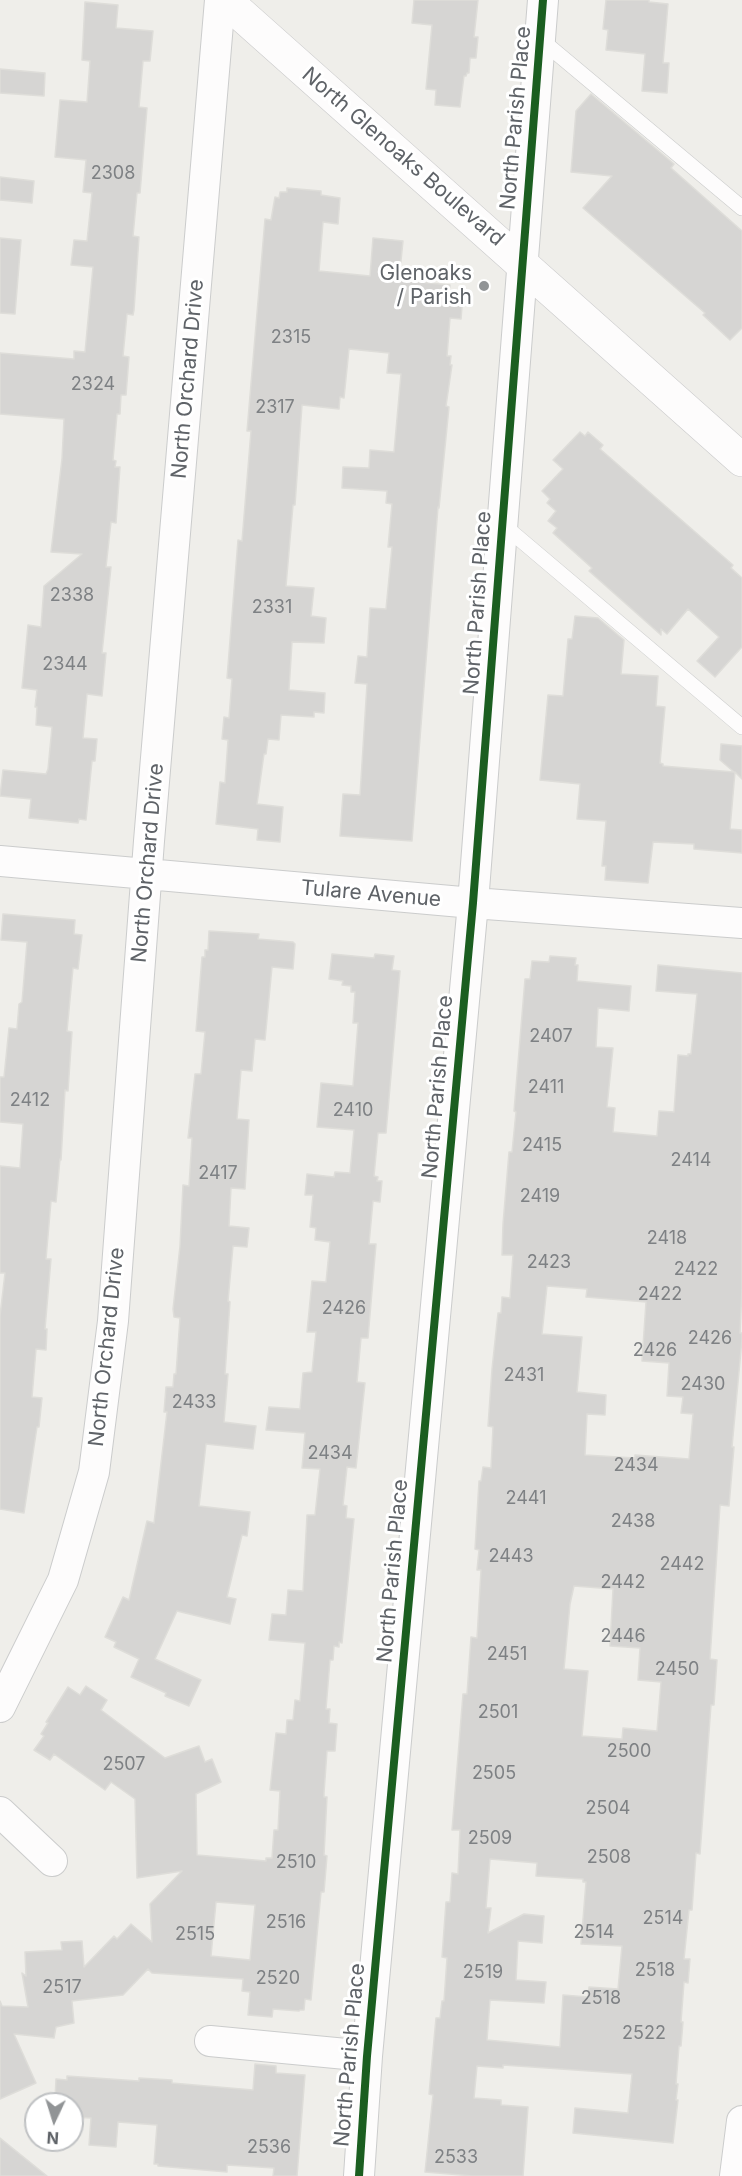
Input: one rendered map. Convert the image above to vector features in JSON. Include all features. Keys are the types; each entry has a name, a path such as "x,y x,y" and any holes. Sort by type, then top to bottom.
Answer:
{"main road":[{"name":"North Glenoaks Boulevard","path":"225,0 742,460"}],"street":[{"name":"North Orchard Drive","path":"0,1707 63,1580 94,1472 113,1322 147,874 220,0"},
{"name":"North Parish Place","path":"358,2176 367,2056 473,903 543,0"},
{"name":"Tulare Avenue","path":"0,861 473,903 742,923"},
{"path":"0,1812 52,1861"},
{"path":"210,2041 367,2056"},
{"path":"735,2176 742,2121"}],"lane":[{"path":"540,39 742,208"},
{"path":"502,524 742,727"}],"building":[{"path":"414,0 478,0 474,37 478,37 476,58 470,58 469,73 464,76 460,107 435,105 436,90 426,89 432,25 412,23"},
{"path":"606,0 649,0 649,2 668,4 663,63 669,63 667,93 642,91 645,54 606,50 608,30 603,29"},
{"path":"85,2 118,5 116,28 153,31 150,61 143,61 139,107 147,108 140,193 137,193 133,236 139,237 134,310 133,315 127,314 123,356 129,357 126,395 121,395 120,414 117,414 113,460 116,461 115,467 120,467 116,523 111,522 106,567 111,567 102,653 106,653 102,696 87,694 83,738 97,739 95,761 92,761 86,820 79,819 78,823 29,818 31,799 0,796 3,770 46,774 48,769 52,727 36,725 37,690 22,688 28,625 41,627 44,586 82,554 51,552 62,459 64,419 0,414 0,353 74,359 74,351 85,352 93,267 71,265 74,240 87,241 92,193 83,192 86,160 55,157 60,100 87,102 90,61 82,60"},
{"path":"0,69 45,73 44,96 0,93"},
{"path":"591,94 674,164 671,168 742,231 742,328 730,340 703,315 705,313 583,208 612,176 571,172 576,111"},
{"path":"0,177 34,181 32,203 0,200"},
{"path":"287,188 321,191 321,195 340,198 338,224 323,222 319,271 370,276 373,238 403,241 399,280 450,285 449,294 463,295 461,319 450,318 447,356 451,356 450,365 452,365 446,406 449,407 438,507 412,841 340,836 343,794 360,795 367,684 355,683 358,656 367,657 370,608 386,609 392,547 388,547 392,504 386,503 387,491 342,488 343,467 369,468 370,450 394,452 401,374 387,373 389,353 349,349 344,398 340,397 339,409 302,405 295,505 293,505 286,586 314,588 311,616 326,618 324,643 292,642 289,690 325,693 324,713 314,712 314,717 281,715 279,740 268,739 257,804 283,807 280,842 257,840 258,829 216,824 220,782 225,783 228,740 222,739 224,717 229,718 232,679 227,678 238,540 242,541 251,431 247,431 265,219 271,220 275,197 279,198 280,192 287,192"},
{"path":"0,238 21,240 15,314 0,313"},
{"path":"580,432 585,436 588,432 603,445 600,449 733,565 731,568 742,578 742,647 715,677 697,661 719,637 688,609 667,634 661,629 661,635 589,571 592,568 553,533 557,528 548,521 556,511 547,503 550,499 542,491 563,469 553,460"},
{"path":"575,616 598,618 624,640 621,674 658,676 656,706 665,707 660,763 663,766 734,772 720,760 721,744 742,746 742,779 735,772 730,829 742,830 742,853 694,849 694,844 653,842 648,883 605,880 606,866 602,866 606,821 577,819 580,784 540,780 548,695 563,696 568,639 572,639"},
{"path":"3,914 75,920 74,934 82,935 78,969 73,968 67,1031 72,1032 68,1091 65,1090 61,1160 56,1202 51,1201 46,1259 51,1259 45,1329 47,1329 46,1350 36,1349 32,1397 42,1398 24,1513 0,1509 0,1316 5,1273 0,1273 0,1166 20,1168 23,1124 0,1122 0,1077 4,1077 9,1028 17,1029 19,1004 22,1002 27,942 1,940"},
{"path":"209,931 259,934 258,939 295,944 293,969 272,967 265,1040 255,1039 252,1071 241,1070 237,1119 249,1120 245,1189 231,1188 229,1226 249,1228 247,1247 233,1246 228,1301 230,1302 225,1374 228,1374 224,1422 256,1426 253,1449 206,1444 199,1506 250,1512 247,1536 242,1535 227,1597 236,1599 230,1624 177,1611 155,1659 201,1680 189,1706 131,1677 139,1659 114,1647 116,1642 105,1637 123,1597 129,1600 147,1521 154,1523 167,1412 164,1412 166,1387 173,1387 174,1374 176,1374 180,1318 174,1317 173,1309 180,1246 183,1185 189,1186 192,1138 188,1138 195,1074 201,1074 205,1032 196,1031 202,957 205,957 205,950 208,950"},
{"path":"332,954 374,958 375,954 394,956 392,970 400,971 386,1133 378,1133 374,1176 378,1177 377,1181 382,1181 380,1202 373,1201 369,1244 376,1244 368,1338 361,1338 357,1382 365,1383 356,1468 347,1467 343,1505 347,1506 346,1518 354,1519 342,1643 339,1642 339,1647 334,1646 333,1660 330,1660 326,1709 330,1709 329,1723 337,1724 335,1751 327,1751 324,1855 327,1856 324,1892 321,1892 311,2000 305,1999 304,2010 273,2009 272,2017 248,2015 250,1992 242,1991 243,1979 152,1973 148,1969 123,1995 72,2001 74,2023 56,2027 54,2038 14,2034 36,2083 0,2099 0,2001 2,2006 28,2007 22,1973 26,1976 25,1952 62,1950 61,1942 82,1941 84,1967 114,1936 117,1939 131,1924 152,1942 150,1904 182,1871 137,1878 135,1799 111,1782 105,1790 54,1754 50,1760 34,1750 44,1736 41,1734 48,1723 46,1722 68,1687 80,1695 86,1686 107,1700 101,1710 165,1758 199,1746 205,1762 212,1759 221,1782 196,1794 197,1855 266,1861 266,1858 272,1858 274,1830 278,1830 280,1791 270,1790 276,1733 286,1734 287,1720 293,1720 295,1700 300,1701 305,1643 269,1640 272,1614 286,1615 288,1590 303,1591 307,1515 315,1515 320,1469 302,1468 305,1433 266,1430 269,1407 300,1409 303,1373 312,1372 316,1332 307,1332 312,1281 326,1282 330,1242 315,1240 316,1228 310,1227 313,1195 305,1195 307,1174 334,1177 335,1172 350,1173 354,1130 317,1127 321,1083 353,1086 358,1023 353,1023 355,992 351,992 351,986 342,985 343,981 329,979","holes":["216,1902 255,1905 250,1960 211,1956"]},
{"path":"550,956 576,958 577,981 631,986 629,1011 598,1008 596,1047 613,1048 607,1107 615,1108 613,1132 657,1136 659,1111 674,1112 678,1055 691,1054 697,994 656,991 658,965 742,973 740,1333 742,1333 742,1339 729,1506 720,1505 710,1659 717,1660 714,1705 711,1705 700,1854 696,1853 692,1910 689,1910 684,1959 690,1959 688,1983 684,1982 681,2022 683,2022 676,2084 678,2084 676,2100 678,2100 673,2143 573,2133 575,2108 628,2113 632,2074 503,2065 503,2068 477,2066 474,2098 501,2100 501,2105 528,2107 523,2176 473,2176 425,2172 433,2095 429,2094 436,2018 440,2018 442,2001 444,2001 447,1958 442,1957 446,1902 450,1902 452,1873 458,1874 460,1830 452,1830 463,1694 467,1694 471,1637 477,1638 481,1570 477,1570 479,1550 475,1549 479,1481 481,1481 483,1467 491,1468 493,1427 488,1426 498,1313 501,1313 502,1297 510,1298 513,1255 502,1255 503,1224 509,1152 512,1152 516,1112 514,1111 525,979 530,979 532,961 549,962","holes":["547,1286 587,1289 586,1297 646,1302 642,1361 669,1363 667,1396 683,1397 681,1413 693,1414 689,1459 635,1455 635,1458 585,1455 587,1414 605,1415 606,1395 577,1392 582,1337 542,1334","574,1586 613,1589 610,1646 640,1648 638,1680 661,1682 657,1731 623,1728 622,1739 582,1736 588,1671 564,1669 570,1604","490,1859 537,1863 536,1876 583,1879 583,1882 586,1882 581,1944 622,1946 618,1989 589,1987 588,1997 563,1995 560,2047 487,2040 490,2000 544,2003 546,1982 516,1980 518,1941 542,1943 544,1916 524,1914 488,1933 491,1908 486,1908"]},
{"path":"255,2064 276,2066 276,2073 305,2075 297,2176 273,2176 274,2168 227,2165 227,2172 158,2166 154,2164 157,2125 118,2122 116,2147 89,2145 91,2118 84,2118 84,2092 55,2092 56,2079 67,2080 67,2076 139,2081 139,2078 172,2080 172,2083 253,2090"},
{"path":"0,2138 47,2176 0,2176"}],"cycle path":[{"path":"359,2176 367,2056 473,903 543,0"}],"place":[{"name":"Glenoaks / Parish","path":"484,286"}]}
